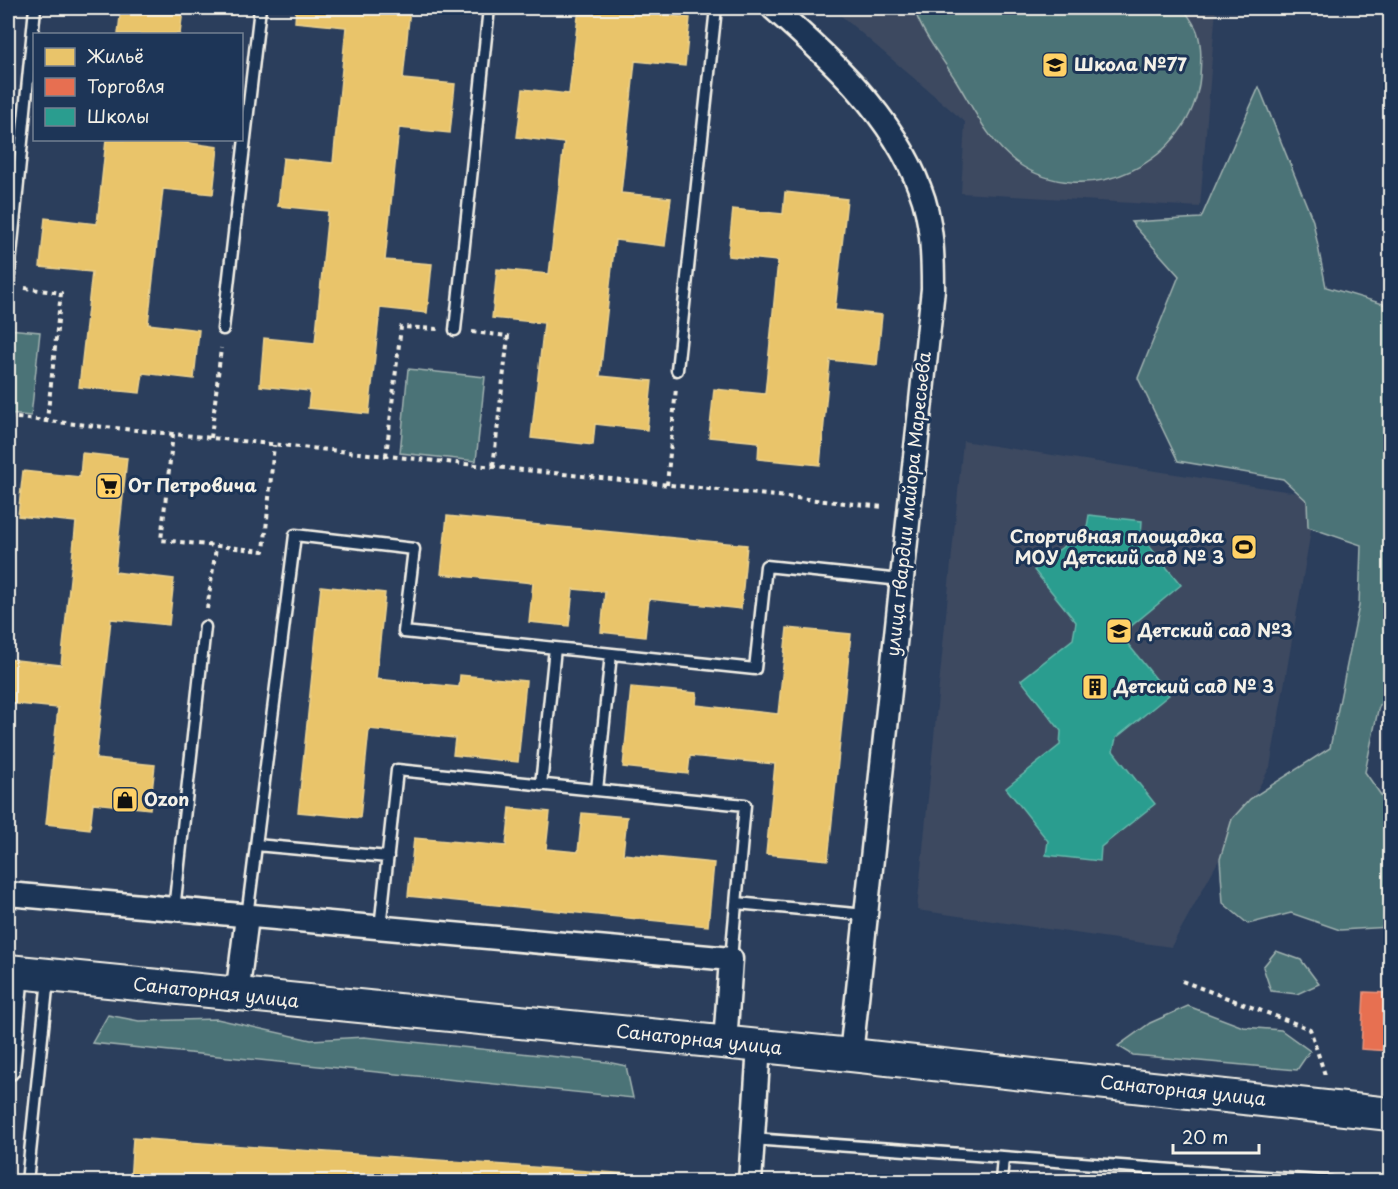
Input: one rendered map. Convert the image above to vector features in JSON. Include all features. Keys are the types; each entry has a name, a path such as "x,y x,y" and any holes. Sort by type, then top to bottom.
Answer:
{"street":[{"name":"улица гвардии майора Маресьева","path":"773,8 871,104 908,164 921,190 932,254 933,289 851,1055"},
{"path":"8,894 731,959 725,1042"},
{"path":"237,996 247,917"},
{"path":"8,1069 12,972"},
{"name":"Санаторная улица","path":"12,972 237,996 725,1042 1390,1114"},
{"path":"750,1182 759,1046"}],"lane":[{"path":"8,285 35,8"},
{"path":"223,329 260,8"},
{"path":"455,330 489,8"},
{"path":"677,370 716,8"},
{"path":"247,917 295,535 414,549 404,632 755,669 766,566 901,580"},
{"path":"174,910 205,627"},
{"path":"541,784 555,648"},
{"path":"597,790 611,654"},
{"path":"380,928 397,770 745,805 731,959"},
{"path":"256,845 388,857"},
{"path":"737,903 866,915"},
{"path":"27,1182 48,976"},
{"path":"753,1139 1003,1157 1228,1178 1331,1182"},
{"path":"1000,1182 1003,1157"}],"path":[{"path":"8,285 61,293 47,420"},
{"path":"386,456 401,327 455,330 508,336 493,467"},
{"path":"211,438 223,329"},
{"path":"667,485 677,370"},
{"path":"8,417 909,510"},
{"path":"173,434 161,540 216,548 264,551 274,444"},
{"path":"205,627 216,548"},
{"path":"1182,981 1310,1029 1337,1108"}],"shaded area":[{"name":"Школа №77","path":"832,8 1216,8 1200,207 961,193 965,122"},
{"name":"Детский сад №3","path":"963,441 1317,496 1270,767 1171,947 917,910"}],"green space":[{"name":"Школа №77","path":"914,8 1183,8 1199,36 1200,76 1193,106 1178,133 1157,154 1132,170 1104,180 1074,182 1044,176 1016,162 990,135 927,36"},
{"path":"1259,87 1313,221 1326,287 1390,306 1390,679 1378,710 1365,772 1390,808 1390,927 1340,930 1291,913 1248,924 1223,903 1220,859 1232,819 1250,799 1330,748 1359,606 1361,545 1308,527 1307,501 1283,479 1178,461 1138,378 1179,276 1131,222 1201,218"},
{"path":"8,329 40,332 31,416 8,414"},
{"path":"408,369 485,377 476,461 400,453"},
{"path":"1276,951 1301,960 1319,984 1297,994 1271,991 1263,967"},
{"path":"1188,1006 1243,1027 1281,1030 1310,1051 1297,1070 1133,1055 1118,1046 1150,1023"},
{"path":"108,1015 139,1021 217,1019 311,1040 364,1037 607,1062 626,1066 633,1098 92,1043"}],"building: Жильё":[{"path":"121,8 234,8 233,15 183,10 180,33 118,33"},
{"path":"296,8 410,8 403,79 455,84 450,133 399,128 385,260 432,264 427,313 380,308 369,414 308,408 310,391 260,386 264,338 315,343 328,211 278,206 283,158 333,163 346,27 295,22"},
{"path":"579,8 641,8 640,12 690,18 685,66 635,61 621,193 671,198 665,246 615,240 600,376 652,381 647,430 595,424 593,445 531,438 544,323 492,318 497,269 549,274 564,143 517,137 523,89 569,94"},
{"path":"106,141 175,141 218,147 213,194 163,189 148,324 199,330 194,379 143,373 140,393 79,387 92,272 40,267 45,218 97,224"},
{"path":"785,192 847,199 835,310 882,315 877,365 830,360 820,465 758,459 759,442 709,437 714,389 765,394 778,261 728,256 733,209 783,214"},
{"path":"82,453 127,458 115,572 174,579 169,625 111,619 96,759 155,765 150,809 93,803 90,829 46,824 58,708 8,703 8,659 61,665 76,522 18,516 23,471 80,477"},
{"path":"447,516 747,545 741,609 649,599 645,637 601,632 605,592 573,589 569,626 529,622 533,583 441,574"},
{"path":"321,586 385,593 376,679 459,687 460,675 526,681 518,762 453,755 455,738 369,729 360,818 298,812"},
{"path":"787,628 851,634 828,860 766,854 775,764 690,756 688,774 623,767 631,687 697,693 696,705 778,714"},
{"path":"510,808 550,812 546,849 578,852 582,813 627,817 623,854 714,863 708,926 408,896 414,838 506,846"},
{"path":"133,1138 629,1174 628,1182 130,1182"}],"building: Торговля":[{"path":"1364,992 1390,993 1390,1051 1361,1049"}],"building: Школы":[{"name":"Детский сад № 3","path":"1089,515 1142,521 1141,536 1181,585 1129,628 1127,643 1169,695 1116,738 1113,751 1155,804 1101,847 1100,861 1046,855 1048,841 1006,788 1060,745 1061,731 1021,680 1073,639 1076,622 1034,570 1087,527"}],"place":[{"name":"Школа №77","path":"1055,65"},
{"name":"От Петровича","path":"109,486"},
{"name":"Спортивная площадка МОУ Детский сад № 3","path":"1244,547"},
{"name":"Детский сад №3","path":"1119,631"},
{"name":"Детский сад № 3","path":"1095,687"},
{"name":"Ozon","path":"125,800"}]}
